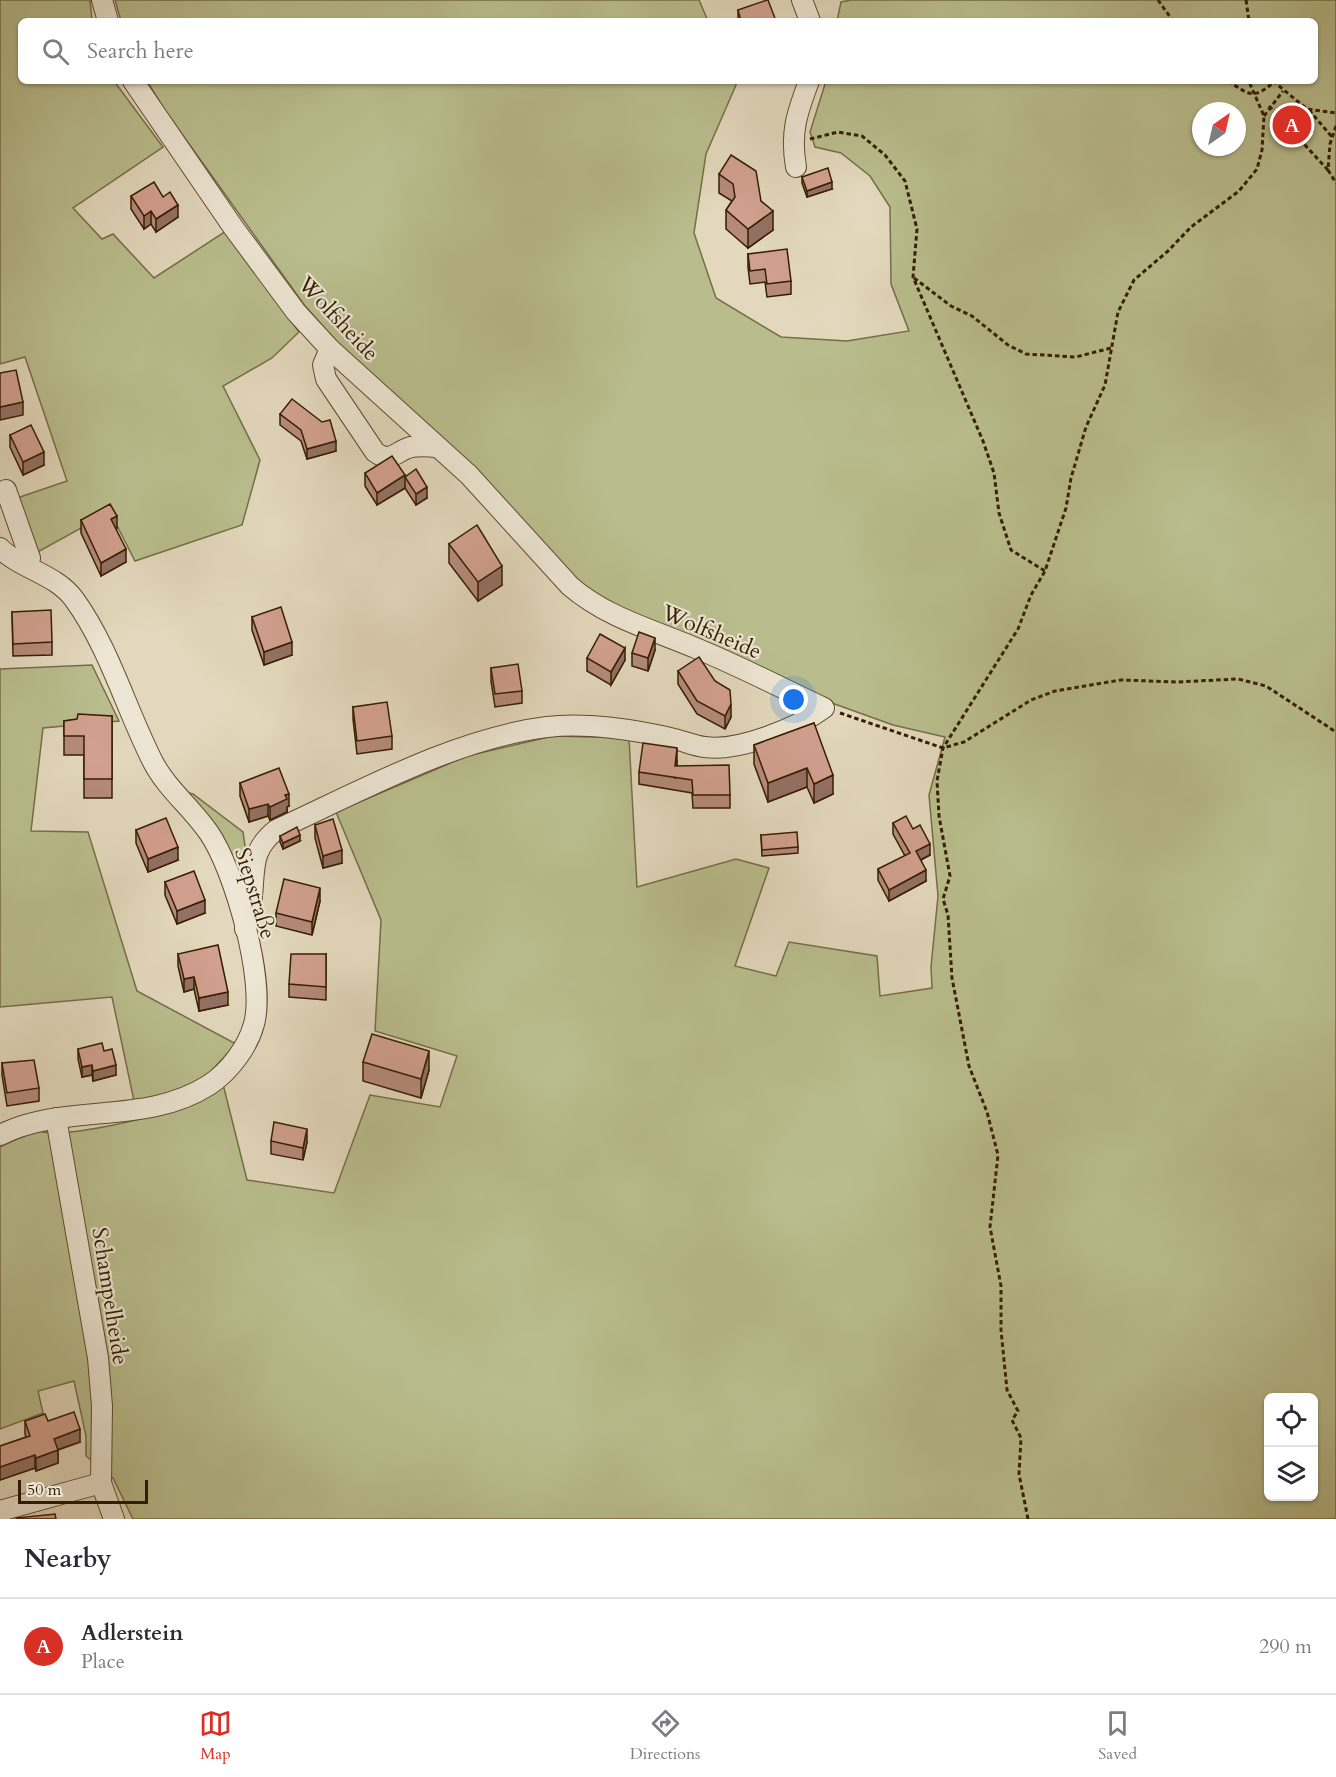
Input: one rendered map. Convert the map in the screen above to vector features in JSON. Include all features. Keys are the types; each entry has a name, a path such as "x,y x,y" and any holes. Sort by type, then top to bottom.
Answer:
{"street":[{"path":"102,0 107,18"},
{"path":"802,0 809,18"},
{"name":"Wolfsheide","path":"135,84 240,236 296,312 330,349 476,483 570,586 587,601 638,626 731,663 824,708"},
{"path":"796,167 792,144 796,118 809,84"},
{"path":"330,349 323,365 326,379 375,452 383,458 393,457 407,448 436,447"},
{"path":"6,490 30,558 28,565"},
{"name":"Siepstraße","path":"0,548 7,555 28,565 73,597 99,642 154,765 177,796 209,832 226,863 245,929 256,981 255,1023 240,1054 225,1072 209,1084 181,1099 146,1110 56,1118 28,1123 0,1135"},
{"path":"245,929 252,898 255,857 264,840 284,826 461,746 547,727 587,726 672,738 705,747 726,748 785,730 824,708"},
{"name":"Schampelheide","path":"56,1118 98,1358 102,1406 101,1484 114,1519"},
{"path":"0,1511 101,1484"}],"path":[{"path":"1158,0 1171,18"},
{"path":"1246,0 1249,18"},
{"path":"1233,84 1253,95 1259,94 1271,84"},
{"path":"1250,84 1264,116"},
{"path":"1276,84 1282,91 1307,109 1332,137"},
{"path":"1028,1519 1019,1474 1020,1438 1012,1420 1018,1411 1007,1390 1001,1330 1001,1286 990,1227 998,1155 987,1112 969,1066 952,978 948,915 943,899 951,876 939,816 937,781 943,748 1018,628 1045,571 1066,507 1071,478 1086,427 1105,385 1118,312 1134,280 1199,219 1239,191 1257,169 1262,150 1264,116 1282,91"},
{"path":"1269,106 1328,170 1336,183"},
{"path":"1307,109 1336,113"},
{"path":"1328,170 1332,137 1336,126"},
{"path":"792,144 838,132 862,136 885,155 905,181 917,229 913,277 983,441 994,473 999,513 1011,550 1045,571"},
{"path":"913,277 951,306 972,316 1008,345 1026,354 1076,357 1111,348"},
{"path":"824,708 943,748 964,742 1031,700 1086,684 1121,680 1178,682 1238,679 1266,686 1336,732"}],"green space":[{"path":"0,0 90,0 92,18 18,18 18,84 116,84 163,147 73,208 102,239 113,234 154,278 226,231 299,332 272,358 223,386 260,460 242,525 135,561 110,512 36,553 17,498 67,481 25,357 0,364"},
{"path":"115,0 699,0 707,18 120,18"},
{"path":"851,0 1336,0 1336,1519 133,1519 113,1478 86,1456 86,1436 74,1381 38,1391 43,1413 0,1429 0,1147 36,1130 67,1132 89,1130 177,1109 208,1095 223,1084 247,1180 334,1193 370,1095 440,1107 457,1056 375,1031 381,920 336,812 467,756 553,736 629,738 637,887 736,859 769,868 735,966 776,976 789,942 877,956 880,996 932,988 931,967 938,896 929,795 945,737 893,725 829,702 594,597 430,430 339,344 305,306 164,109 149,84 736,84 706,154 694,233 716,298 781,337 847,341 909,331 891,284 890,207 870,176 841,153 815,147 810,132 825,84 1318,84 1318,18 838,18 841,2"},
{"path":"92,665 119,721 43,728 31,831 88,832 137,991 236,1044 206,1077 175,1095 134,1101 112,997 0,1007 0,669"},
{"path":"185,792 193,794 243,832 247,860 243,894 228,847"}],"building":[{"path":"768,0 775,18 740,18 738,10"},
{"path":"731,155 756,171 761,201 773,211 748,229 726,210 735,197 733,184 719,174"},
{"path":"828,168 832,182 807,191 802,177"},
{"path":"154,182 163,197 170,192 178,205 156,219 151,211 144,216 131,196"},
{"path":"787,249 791,281 767,284 765,269 750,271 748,254"},
{"path":"16,370 23,402 0,407 0,373"},
{"path":"292,399 322,422 330,420 336,441 307,449 301,430 280,414"},
{"path":"31,425 44,452 23,462 10,435"},
{"path":"392,456 405,475 377,493 365,473"},
{"path":"416,469 427,487 416,494 405,477"},
{"path":"110,504 117,516 111,519 126,549 101,563 81,520"},
{"path":"477,525 502,566 478,582 449,544"},
{"path":"281,607 292,642 264,652 252,617"},
{"path":"51,610 52,642 13,644 12,612"},
{"path":"639,632 655,638 648,658 632,653"},
{"path":"600,634 625,648 611,672 587,658"},
{"path":"699,657 715,681 730,690 731,704 725,716 697,701 678,671"},
{"path":"518,664 522,691 495,694 491,668"},
{"path":"387,702 392,736 357,741 353,707"},
{"path":"78,714 112,716 112,779 84,779 84,736 64,736 64,721 77,719"},
{"path":"814,723 833,775 814,784 807,768 768,783 754,745"},
{"path":"643,743 677,748 675,766 729,765 730,795 693,795 692,780 639,772"},
{"path":"279,768 289,794 285,795 287,799 270,807 268,804 249,809 240,783"},
{"path":"906,816 913,829 920,825 930,844 916,851 926,870 889,890 878,869 910,853 893,823"},
{"path":"166,818 178,847 148,859 136,830"},
{"path":"333,819 342,850 323,856 315,825"},
{"path":"297,827 300,835 283,843 280,836"},
{"path":"797,832 798,847 762,850 761,835"},
{"path":"194,871 205,900 177,911 165,882"},
{"path":"284,879 320,888 312,922 276,913"},
{"path":"218,945 228,992 199,998 194,977 184,979 178,954"},
{"path":"291,954 326,954 326,987 289,984"},
{"path":"372,1034 429,1051 421,1079 363,1062"},
{"path":"102,1043 104,1051 112,1049 116,1065 93,1071 92,1065 82,1067 78,1049"},
{"path":"34,1060 39,1088 7,1093 2,1063"},
{"path":"274,1122 307,1129 303,1148 271,1141"},
{"path":"74,1412 80,1429 54,1439 58,1450 0,1467 0,1446 30,1436 25,1421 45,1414 48,1421"},
{"path":"55,1514 56,1519 16,1518"}],"place":[{"name":"Adlerstein","path":"1292,125"}]}
